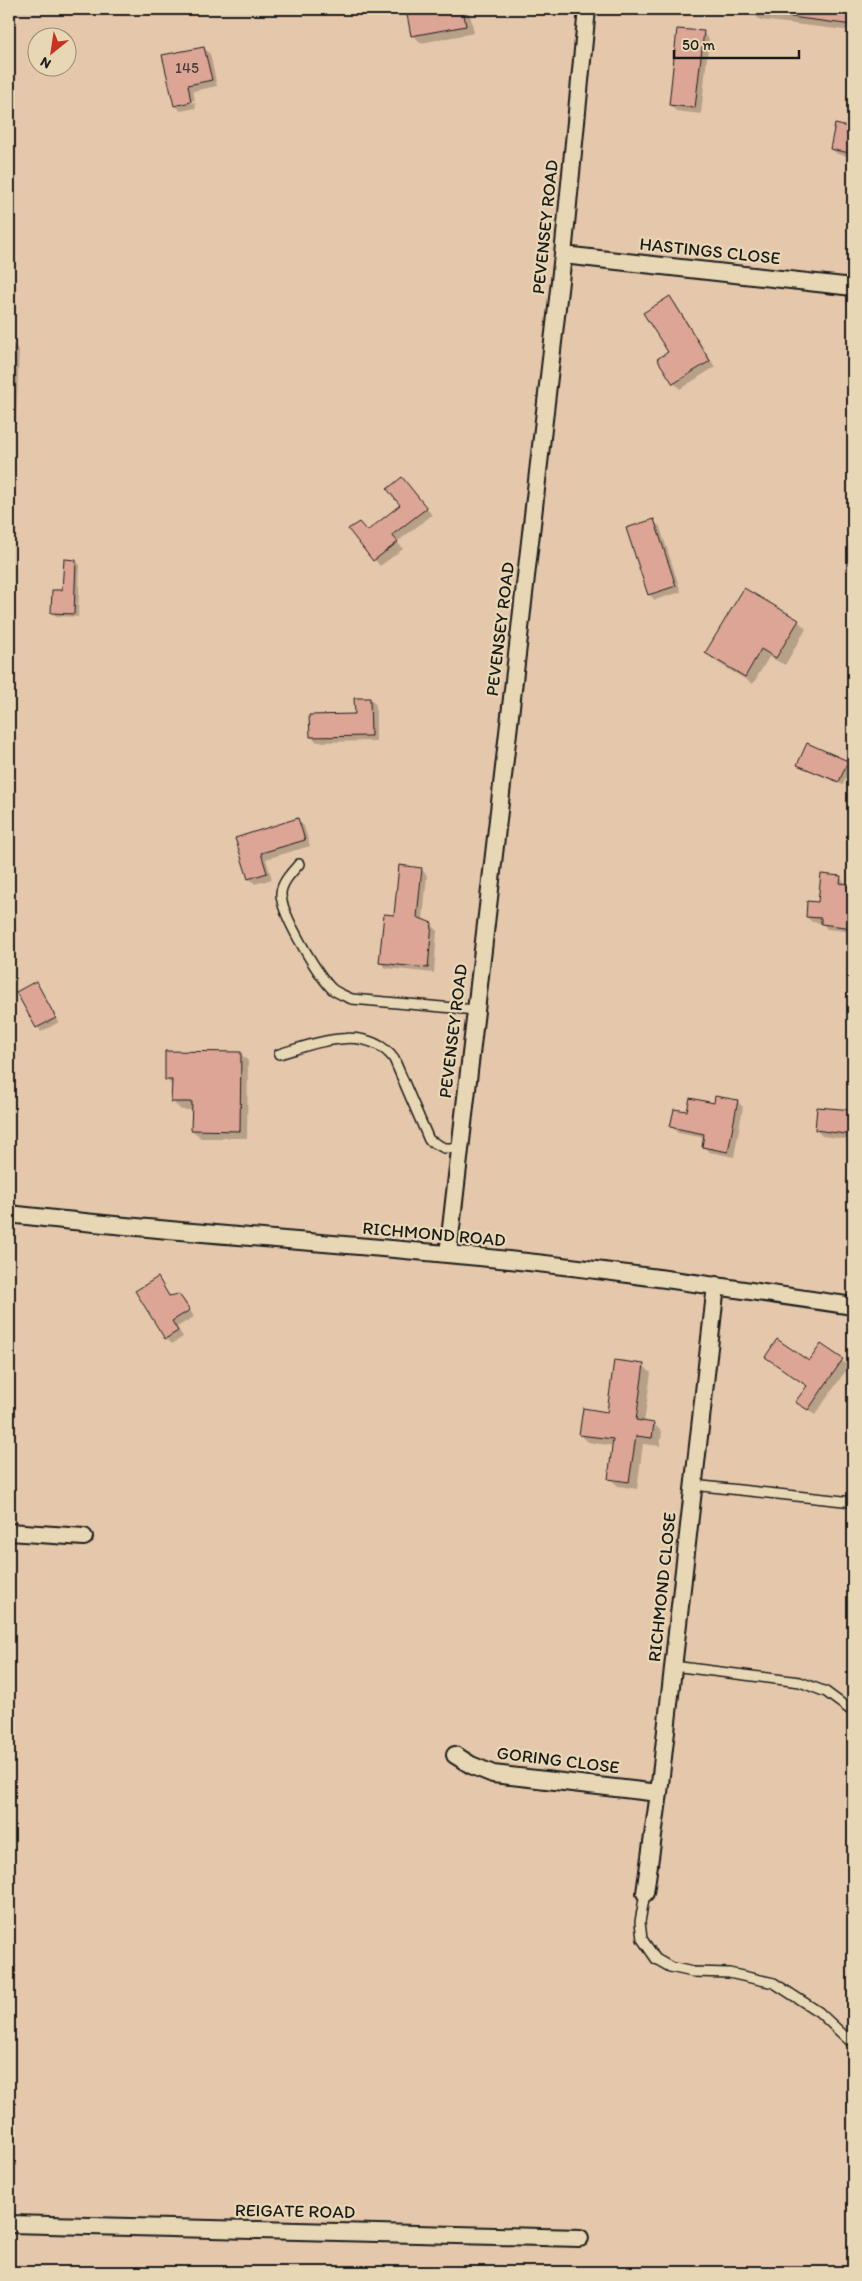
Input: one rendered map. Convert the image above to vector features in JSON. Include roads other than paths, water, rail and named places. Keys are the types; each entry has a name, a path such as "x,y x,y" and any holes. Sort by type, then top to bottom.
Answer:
{"street":[{"name":"PEVENSEY ROAD","path":"448,1254 563,255 587,9"},
{"name":"HASTINGS CLOSE","path":"563,255 853,287"},
{"name":"RICHMOND ROAD","path":"9,1214 126,1228 448,1254 716,1285 853,1306"},
{"name":"RICHMOND CLOSE","path":"645,1893 659,1793 716,1285"},
{"path":"9,1532 84,1537"},
{"name":"GORING CLOSE","path":"456,1755 471,1765 492,1774 659,1793"},
{"name":"REIGATE ROAD","path":"9,2224 580,2238"}],"lane":[{"path":"299,864 288,877 281,892 283,908 317,972 333,990 352,998 476,1010"},
{"path":"279,1054 336,1038 376,1043 388,1051 394,1058 429,1140 444,1148 459,1148"},
{"path":"693,1485 853,1502"},
{"path":"673,1666 800,1682 826,1692 853,1712"},
{"path":"645,1893 640,1922 642,1939 656,1959 670,1967 693,1972 729,1974 774,1983 819,2012 853,2044"}]}
